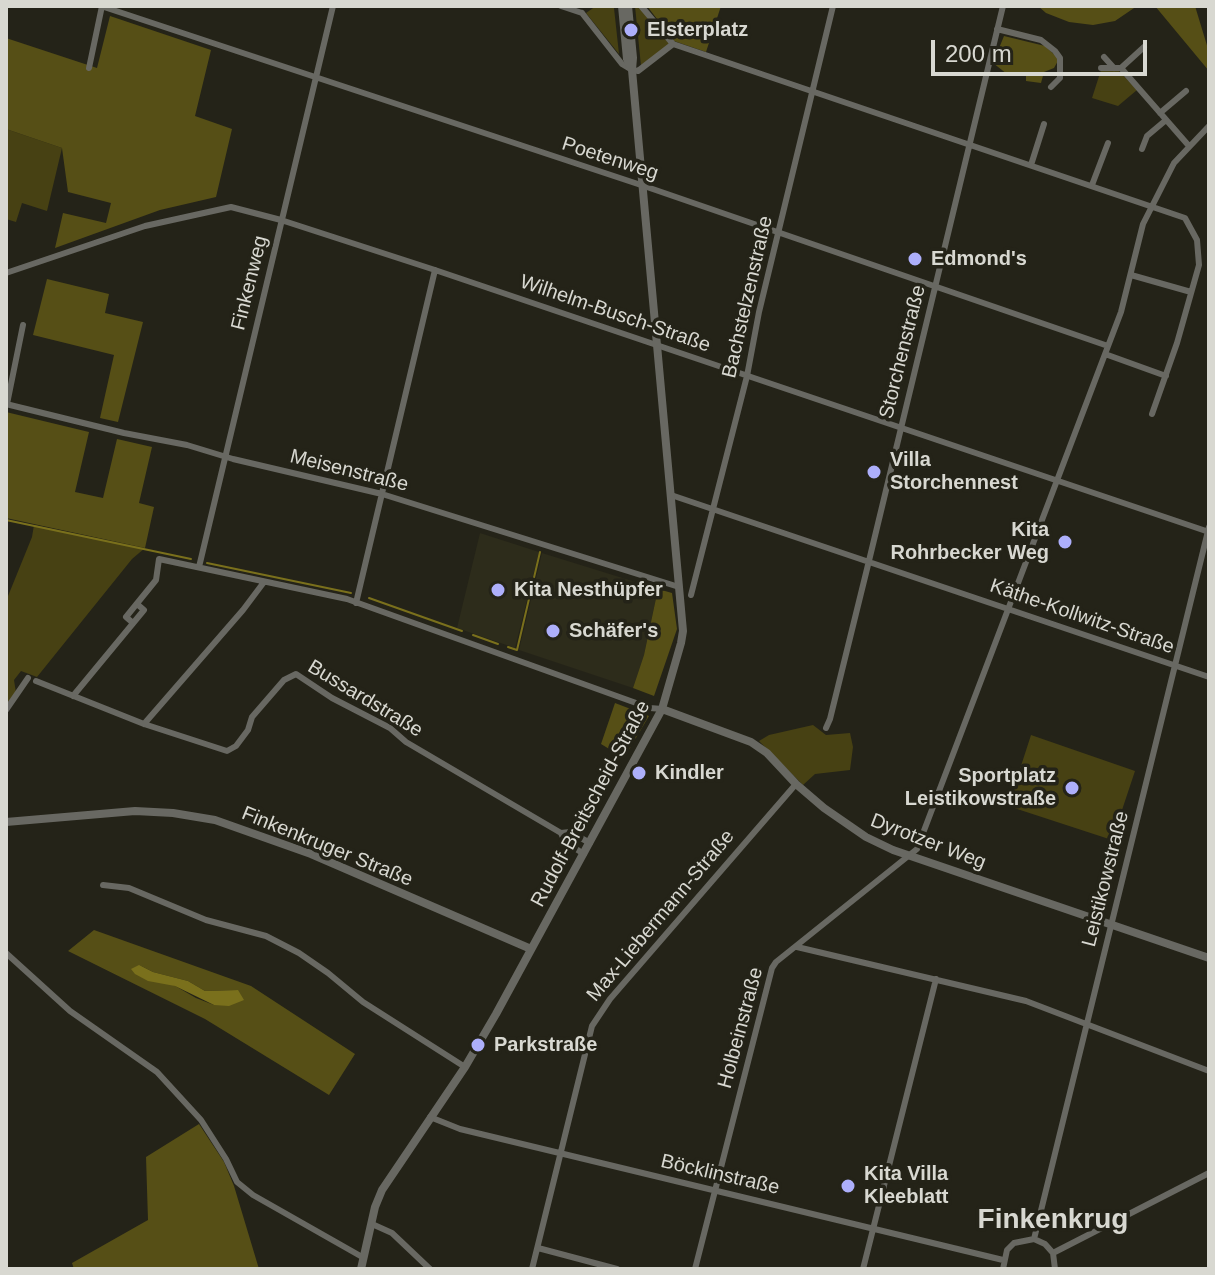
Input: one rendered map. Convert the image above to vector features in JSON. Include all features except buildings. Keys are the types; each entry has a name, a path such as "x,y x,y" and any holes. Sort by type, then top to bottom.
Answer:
{"street":[{"name":"Poetenweg","path":"102,6 644,186 1108,346"},
{"path":"89,68 102,6"},
{"name":"Finkenweg","path":"199,567 333,6"},
{"path":"561,6 582,13 622,64 632,70 638,71 673,44"},
{"path":"582,13 591,6"},
{"name":"Rudolf-Breitscheid-Straße","path":"361,1269 382,1190 465,1067 590,843 662,709 683,631 644,186 632,70 627,59 625,6"},
{"path":"641,6 673,44 1185,218 1197,240 1199,265 1152,414"},
{"name":"Bachstelzenstraße","path":"691,595 747,376 833,6"},
{"name":"Storchenstraße","path":"826,728 1003,6"},
{"path":"997,29 1041,40 1055,51 1060,58 1060,78 1051,87"},
{"path":"1101,68 1118,68 1144,47"},
{"path":"1104,57 1118,68 1189,146"},
{"path":"1160,113 1186,91"},
{"path":"1142,149 1147,136 1166,120"},
{"path":"1031,165 1044,124"},
{"path":"911,856 917,849 1058,482 1108,346 1151,205 1174,163 1209,126"},
{"path":"1092,185 1108,143"},
{"name":"Wilhelm-Busch-Straße","path":"6,273 145,226 231,207 435,270 1058,482 1209,530"},
{"path":"356,603 435,270"},
{"path":"1131,275 1191,292"},
{"path":"6,404 23,325"},
{"path":"1105,354 1166,376"},
{"name":"Meisenstraße","path":"6,404 382,494 679,587"},
{"name":"Käthe-Kollwitz-Straße","path":"671,495 1209,677"},
{"name":"Leistikowstraße","path":"1034,1239 1209,530"},
{"path":"73,696 133,623 126,617 156,580 159,559 356,603 650,708 662,709"},
{"path":"144,724 264,582"},
{"name":"Bussardstraße","path":"36,681 144,724 227,751 236,746 250,726 252,717 284,680 296,674 561,833 565,842 584,854"},
{"path":"6,710 28,678"},
{"name":"Dyrotzer Weg","path":"662,709 751,742 767,753 796,784 866,837 911,856 1209,958"},
{"name":"Max-Liebermann-Straße","path":"532,1269 592,1026 600,1012 796,784"},
{"name":"Finkenkruger Straße","path":"6,822 135,811 215,820 311,854 531,949"},
{"name":"Bussardstraße","path":"561,833 570,832 590,843"},
{"name":"Holbeinstraße","path":"695,1269 772,968 911,856"},
{"path":"103,885 129,888 206,920 266,936 299,953 363,1002 465,1067"},
{"path":"797,947 1026,1001 1209,1071"},
{"path":"6,953 70,1011 157,1072 201,1120 237,1182 253,1195 364,1258"},
{"path":"863,1269 936,979"},
{"name":"Böcklinstraße","path":"430,1117 460,1129 1003,1260"},
{"path":"1053,1253 1209,1173"},
{"path":"372,1224 392,1233 430,1269"},
{"path":"1003,1269 1003,1260 1014,1243 1034,1239 1045,1244 1053,1253 1055,1269"},
{"path":"538,1248 617,1269"}],"shaded area":[{"path":"596,6 619,6 614,8 619,54 586,13"},
{"path":"635,6 639,6 671,43 641,66"},
{"path":"647,6 721,6 706,52 674,41"},
{"path":"1038,6 1137,6 1115,21 1093,25 1069,22 1046,13"},
{"path":"1155,6 1195,6 1209,52 1209,71"},
{"path":"110,16 211,50 195,116 232,129 216,197 160,210 55,248 63,213 106,223 111,203 68,192 62,148 6,129 6,38 97,68"},
{"path":"1004,36 1045,46 1059,59 1054,68 1044,72 1041,83 1026,81 1026,72 1007,74 993,63"},
{"path":"1101,70 1119,71 1137,90 1118,106 1092,98"},
{"path":"6,129 62,148 47,211 22,203 16,222 6,219"},
{"path":"47,279 109,294 105,313 143,322 118,422 100,418 114,355 33,335"},
{"path":"6,412 89,432 75,492 103,498 117,439 152,447 139,503 154,507 145,548 6,518"},
{"path":"34,525 145,548 132,559 37,677 21,671 14,680 16,693 6,705 6,601"},
{"name":"Kita Nesthüpfer","path":"480,533 539,552 515,648 457,628"},
{"path":"542,553 658,589 644,655 633,688 519,650"},
{"path":"658,589 672,593 677,629 654,696 633,688 644,655"},
{"path":"615,703 649,716 624,758 601,744"},
{"path":"813,725 826,735 850,733 853,747 850,770 815,774 803,785 759,741 769,735"},
{"name":"Sportplatz Leistikowstraße","path":"1031,735 1135,771 1112,840 1008,806"},
{"path":"94,930 251,986 355,1054 329,1095 205,1019 68,951","holes":["139,965 188,981 205,991 238,990 214,1005"]},
{"path":"139,965 188,981 205,991 238,990 244,1000 229,1006 214,1005 175,986 148,981 131,969"},
{"path":"199,1124 224,1162 234,1186 259,1269 74,1269 72,1263 148,1220 146,1157"}],"waterway":[{"path":"6,520 191,559"},
{"path":"508,647 517,650 540,552"},
{"path":"207,563 351,593"},
{"path":"369,598 462,631"},
{"path":"473,635 498,644"}],"place":[{"name":"Elsterplatz","path":"631,30"},
{"name":"Edmond's","path":"915,259"},
{"name":"Villa Storchennest","path":"874,472"},
{"name":"Kita Rohrbecker Weg","path":"1065,542"},
{"name":"Kita Nesthüpfer","path":"498,590"},
{"name":"Schäfer's","path":"553,631"},
{"name":"Kindler","path":"639,773"},
{"name":"Sportplatz Leistikowstraße","path":"1072,788"},
{"name":"Parkstraße","path":"478,1045"},
{"name":"Kita Villa Kleeblatt","path":"848,1186"}],"district":[{"name":"Finkenkrug","path":"1053,1220"}]}
